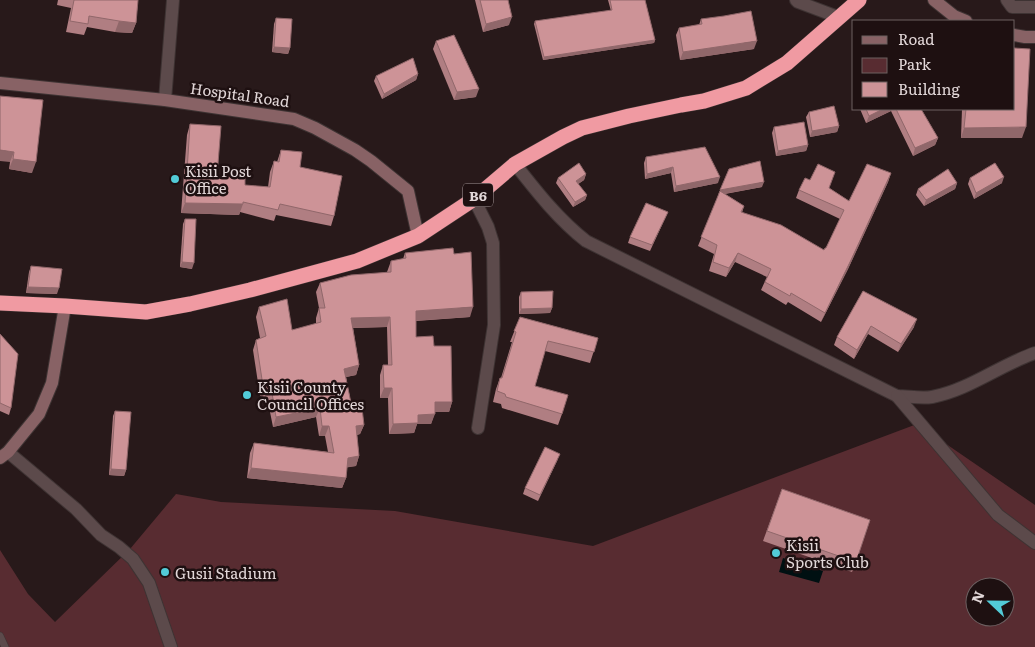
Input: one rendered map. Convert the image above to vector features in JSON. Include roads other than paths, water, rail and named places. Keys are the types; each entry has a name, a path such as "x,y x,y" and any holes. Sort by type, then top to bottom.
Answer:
{"highway":[{"name":"B6","path":"0,303 146,312 250,290 357,261 418,236 474,199 515,164 582,128 629,116 704,101 746,88 788,64 859,0"}],"street":[{"path":"165,100 173,0"},
{"path":"796,0 838,17"},
{"path":"934,0 954,16 964,20"},
{"path":"1007,0 1012,7 1035,7"},
{"path":"1015,35 1035,36"},
{"name":"Hospital Road","path":"0,83 165,100 294,118 355,150 408,191 418,236"},
{"path":"515,164 545,202 569,228 586,241 897,396 998,515 1035,543"},
{"path":"474,199 488,226 493,243 494,325 478,428"},
{"path":"65,306 52,383 39,414 4,455 76,509 101,535 133,559 149,584 171,647"},
{"path":"897,396 929,397 944,394 1035,352"}],"lane":[{"path":"0,636 5,647"}],"place":[{"name":"Kisii Post Office","path":"175,179"},
{"name":"Kisii County Council Offices","path":"247,395"},
{"name":"Kisii Sports Club","path":"776,553"},
{"name":"Gusii Stadium","path":"165,572"}]}
